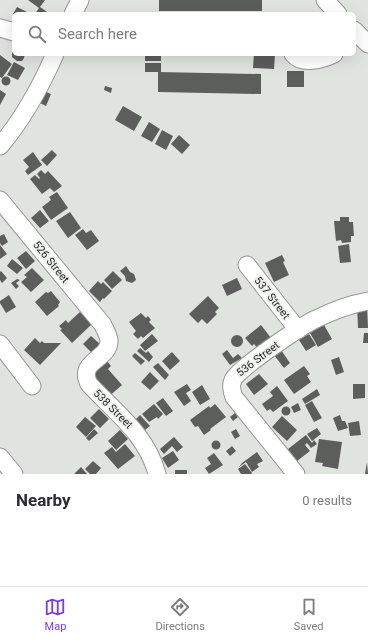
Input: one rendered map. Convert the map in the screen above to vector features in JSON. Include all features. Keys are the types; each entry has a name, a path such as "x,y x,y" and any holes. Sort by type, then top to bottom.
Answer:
{"street":[{"path":"74,12 80,0"},
{"path":"325,0 336,12"},
{"path":"0,28 12,31"},
{"path":"0,146 19,120 54,56"},
{"path":"296,56 301,60 321,59 329,56"},
{"name":"526 Street","path":"0,200 103,325"},
{"name":"537 Street","path":"247,265 298,330"},
{"name":"536 Street","path":"296,474 234,397 231,384 233,378 244,367 315,319 327,313 368,301"},
{"name":"538 Street","path":"103,325 108,335 108,345 106,349 88,367 86,373 87,380 89,384 125,420 146,445 153,459 157,474"},
{"path":"0,344 32,386"},
{"path":"0,457 14,474"}],"building":[{"path":"28,0 45,0 40,7 47,12 36,12 39,8"},
{"path":"159,0 262,0 262,11 159,11"},
{"path":"17,7 27,12 14,12"},
{"path":"0,55 12,64 2,78 0,77"},
{"path":"24,56 22,61 17,61 12,57"},
{"path":"145,56 161,56 161,61 145,61"},
{"path":"254,56 275,56 274,69 253,68"},
{"path":"14,62 25,68 18,80 7,75"},
{"path":"145,63 161,63 161,72 145,72"},
{"path":"287,71 304,71 304,87 287,87"},
{"path":"158,72 261,74 261,94 158,92"},
{"path":"4,77 8,77 10,81 8,85 4,85 2,83 2,79"},
{"path":"105,86 112,88 111,93 104,90"},
{"path":"0,90 6,94 0,105"},
{"path":"44,91 51,94 46,106 40,103"},
{"path":"123,106 142,117 134,131 115,120"},
{"path":"149,122 160,129 152,142 141,136"},
{"path":"162,130 173,136 166,150 155,144"},
{"path":"179,135 190,145 182,154 171,144"},
{"path":"52,150 57,155 47,166 41,160"},
{"path":"33,152 42,165 28,175 25,171 29,167 23,160"},
{"path":"41,170 45,174 48,171 62,186 54,192 50,188 42,194 30,179 35,175 39,179 40,178 37,174"},
{"path":"57,192 68,208 51,220 42,207 51,200 49,197"},
{"path":"40,210 49,221 40,228 31,218"},
{"path":"70,212 81,228 68,238 56,221"},
{"path":"340,217 349,217 349,222 353,222 354,236 351,236 351,242 342,243 341,240 336,241 334,221 340,221"},
{"path":"83,229 86,233 91,230 99,241 87,250 75,235"},
{"path":"4,234 8,242 2,246 0,243 0,236"},
{"path":"349,244 351,262 340,263 338,246"},
{"path":"0,245 7,254 0,259"},
{"path":"26,251 35,261 26,269 17,258"},
{"path":"282,255 285,261 283,262 289,275 274,282 265,263"},
{"path":"12,259 23,268 17,274 7,266"},
{"path":"126,266 130,272 134,274 136,280 132,283 126,281 125,276 120,271"},
{"path":"32,268 44,280 31,292 21,282 27,277 24,275"},
{"path":"1,271 7,278 2,283 0,280"},
{"path":"113,271 122,280 112,289 104,280"},
{"path":"237,278 242,289 227,296 222,285"},
{"path":"17,279 20,280 16,283 19,286 16,289 11,283"},
{"path":"98,281 101,284 103,282 112,291 100,302 89,291"},
{"path":"51,291 60,302 58,305 59,306 47,316 35,302 46,292 48,293"},
{"path":"9,295 16,307 6,313 0,301"},
{"path":"208,296 219,308 215,312 217,314 207,324 202,319 198,323 189,314"},
{"path":"367,304 368,328 358,328 357,305"},
{"path":"80,312 92,324 72,343 60,330 62,329 59,326 66,320 68,323"},
{"path":"141,313 146,318 148,316 151,320 149,322 155,328 143,338 141,336 138,339 133,334 136,331 129,322"},
{"path":"261,325 271,338 258,349 254,344 252,346 245,338"},
{"path":"324,325 332,339 318,347 310,333"},
{"path":"364,333 368,333 368,343 363,343"},
{"path":"152,334 158,341 145,351 140,345"},
{"path":"309,334 316,345 306,351 299,340"},
{"path":"239,335 242,336 242,346 235,347 232,346 231,339 232,336"},
{"path":"91,336 101,345 92,353 83,344"},
{"path":"35,338 40,343 42,341 44,343 61,343 40,365 24,350"},
{"path":"140,348 146,353 148,351 153,357 149,362 137,351"},
{"path":"227,350 233,358 238,354 242,358 230,365 222,354"},
{"path":"281,350 290,363 284,368 274,355"},
{"path":"172,352 180,361 170,370 162,361"},
{"path":"135,353 145,361 141,365 132,356"},
{"path":"339,357 344,372 336,375 331,360"},
{"path":"107,361 111,366 108,369 122,385 107,398 89,375"},
{"path":"158,363 169,375 165,380 153,367"},
{"path":"304,366 310,374 307,376 311,382 294,394 284,380"},
{"path":"150,372 159,381 150,390 141,382"},
{"path":"259,374 268,384 254,395 246,384"},
{"path":"187,384 191,390 186,393 191,401 184,406 174,392"},
{"path":"353,384 365,384 365,398 353,399"},
{"path":"202,385 210,399 200,405 192,392"},
{"path":"277,386 288,401 273,412 270,409 267,411 262,404 273,396 270,392"},
{"path":"317,389 320,395 305,404 302,399"},
{"path":"163,398 173,411 166,416 156,403"},
{"path":"312,401 322,418 314,422 305,405"},
{"path":"298,403 301,410 294,413 291,407"},
{"path":"154,404 163,414 158,419 157,417 149,422 142,414"},
{"path":"215,404 226,417 204,435 198,426 195,427 190,420 209,406 210,408"},
{"path":"284,407 288,407 290,411 288,415 284,415 282,413 282,409"},
{"path":"99,409 109,419 100,428 90,418"},
{"path":"235,413 238,417 233,421 230,417"},
{"path":"140,415 150,426 145,430 135,420"},
{"path":"340,415 342,421 345,421 348,428 338,431 333,418"},
{"path":"282,416 297,430 287,441 272,427"},
{"path":"85,417 96,426 86,437 76,427"},
{"path":"359,421 361,435 350,436 348,423"},
{"path":"317,428 321,434 312,441 307,434"},
{"path":"94,429 98,433 89,441 86,438"},
{"path":"236,429 240,436 235,439 231,432"},
{"path":"120,430 128,439 116,450 108,441"},
{"path":"306,435 312,443 314,440 317,444 311,448 307,443 305,445 310,451 297,461 288,449"},
{"path":"174,437 183,447 177,452 172,446 164,454 160,449"},
{"path":"319,439 342,442 338,469 322,466 323,463 315,462"},
{"path":"216,440 221,445 216,450 211,445"},
{"path":"125,444 135,456 118,469 104,453 112,447 116,452"},
{"path":"232,446 236,451 230,456 226,451"},
{"path":"173,451 179,460 168,468 162,458"},
{"path":"257,452 263,461 257,464 259,467 252,472 246,462 239,467 242,463"},
{"path":"214,453 223,465 209,474 205,468 211,464 207,458"},
{"path":"93,461 101,468 96,474 90,474 85,469"},
{"path":"367,462 368,474 365,474"},
{"path":"245,464 252,473 251,474 241,474 238,469"},
{"path":"81,467 87,474 74,474"},
{"path":"175,470 187,470 187,474 175,474"}]}
